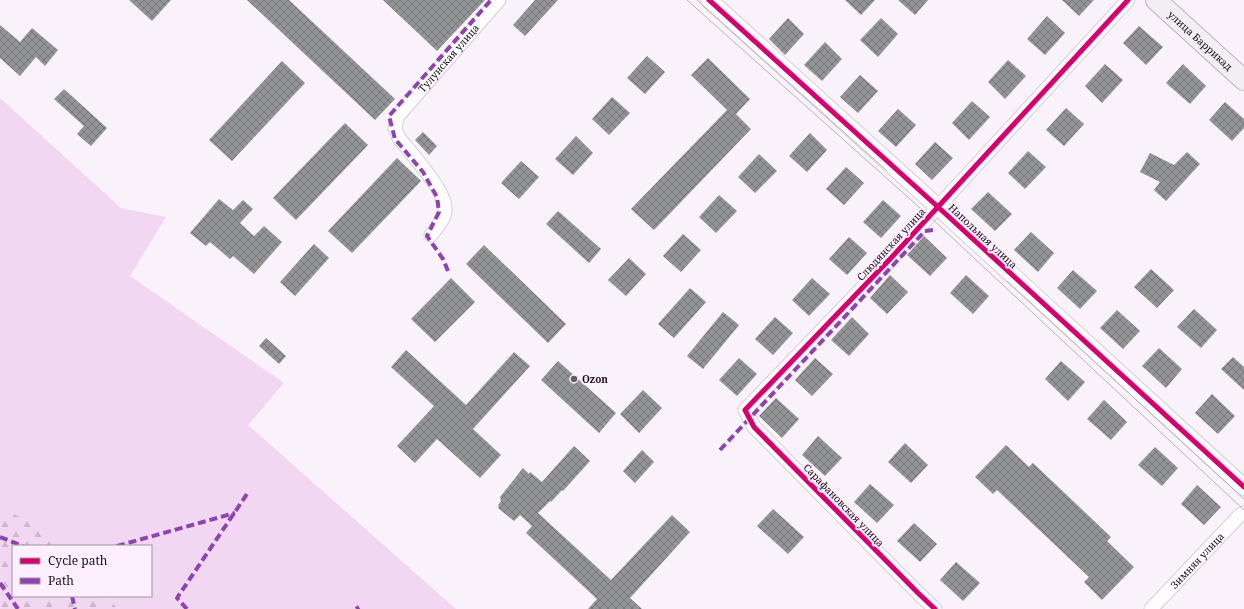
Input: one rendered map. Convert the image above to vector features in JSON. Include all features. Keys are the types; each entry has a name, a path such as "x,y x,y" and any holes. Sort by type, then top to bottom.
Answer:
{"main road":[{"name":"улица Баррикад","path":"1156,0 1244,80"}],"street":[{"name":"Тулунская улица","path":"431,235 443,219 446,208 442,195 399,138 395,128 397,117 499,0"},
{"name":"Напольная улица","path":"709,0 1244,487"},
{"name":"Слюдянская улица","path":"745,410 978,165 1128,0"},
{"name":"Сарафановская улица","path":"745,410 754,427 935,609"},
{"name":"Зимняя улица","path":"1151,609 1244,513"}],"green space":[{"path":"0,98 121,208 166,217 130,276 284,383 248,425 456,609 118,609 108,597 152,597 152,545 63,545 55,535 0,507"},
{"path":"0,507 55,535 63,545 12,545 12,597 108,597 118,609 0,609"}],"building":[{"path":"129,0 171,0 152,21"},
{"path":"247,0 289,0 395,99 375,120"},
{"path":"383,0 485,0 437,51"},
{"path":"535,0 558,0 525,36 513,25"},
{"path":"845,0 875,0 861,15"},
{"path":"898,0 928,0 915,15"},
{"path":"1062,0 1094,0 1079,16"},
{"path":"1047,16 1065,33 1045,55 1027,39"},
{"path":"788,18 804,34 785,55 769,39"},
{"path":"881,18 898,34 878,57 860,40"},
{"path":"0,25 20,42 32,28 58,50 45,66 36,57 20,76 0,58"},
{"path":"1139,26 1163,47 1146,65 1123,43"},
{"path":"825,42 842,59 822,81 804,65"},
{"path":"647,56 665,72 645,94 627,78"},
{"path":"708,58 750,99 736,114 751,129 654,230 631,209 727,110 691,75"},
{"path":"1008,60 1026,76 1005,99 988,82"},
{"path":"282,61 305,83 232,161 209,140"},
{"path":"1105,64 1123,80 1102,103 1085,86"},
{"path":"1183,64 1206,86 1190,104 1166,83"},
{"path":"860,75 878,91 858,113 840,97"},
{"path":"64,89 107,128 91,146 77,134 84,126 54,99"},
{"path":"612,97 630,113 609,135 592,119"},
{"path":"972,101 990,117 969,140 952,123"},
{"path":"1225,102 1244,119 1244,128 1232,141 1209,120"},
{"path":"1066,108 1084,124 1064,146 1046,130"},
{"path":"898,109 916,125 896,147 878,131"},
{"path":"345,123 368,145 296,220 273,198"},
{"path":"423,132 437,146 429,155 415,140"},
{"path":"810,133 827,150 807,172 789,156"},
{"path":"576,136 593,153 573,175 555,159"},
{"path":"935,142 953,158 932,180 915,164"},
{"path":"1028,151 1046,167 1025,189 1008,173"},
{"path":"1187,152 1200,164 1166,201 1154,190 1160,182 1140,172 1150,153 1174,165"},
{"path":"759,154 777,171 755,193 738,177"},
{"path":"397,158 421,181 352,253 328,231"},
{"path":"521,161 539,177 519,199 501,183"},
{"path":"846,167 864,183 844,205 826,189"},
{"path":"988,192 1012,214 995,231 971,209"},
{"path":"719,195 737,211 716,233 699,217"},
{"path":"219,199 233,210 243,200 253,209 240,223 254,236 264,226 282,242 254,274 233,256 230,259 210,242 206,246 190,233"},
{"path":"883,200 901,216 881,238 863,222"},
{"path":"558,211 601,249 589,263 546,224"},
{"path":"1031,232 1054,253 1038,272 1014,250"},
{"path":"683,234 701,250 681,272 663,256"},
{"path":"924,236 947,258 930,276 907,255"},
{"path":"849,237 867,253 847,275 829,259"},
{"path":"314,244 329,258 295,296 280,282"},
{"path":"484,245 566,324 548,343 466,264"},
{"path":"629,258 646,274 626,296 608,280"},
{"path":"1151,269 1174,290 1157,308 1134,287"},
{"path":"1073,270 1097,291 1080,309 1057,288"},
{"path":"890,275 908,292 887,314 870,298"},
{"path":"966,275 989,296 973,314 950,293"},
{"path":"451,278 475,302 435,342 411,319"},
{"path":"812,278 830,294 809,316 792,300"},
{"path":"690,288 706,302 674,338 658,324"},
{"path":"1194,309 1217,330 1201,348 1177,327"},
{"path":"1117,310 1140,331 1123,349 1100,328"},
{"path":"723,312 739,325 703,369 687,356"},
{"path":"775,317 793,333 773,355 755,339"},
{"path":"852,317 869,334 849,356 831,340"},
{"path":"266,338 286,356 279,364 259,346"},
{"path":"1159,348 1182,369 1166,388 1142,366"},
{"path":"406,350 466,405 514,352 530,366 473,429 501,455 480,478 437,439 415,463 397,446 434,406 391,367"},
{"path":"1233,357 1244,367 1244,390 1221,369"},
{"path":"739,358 757,374 737,396 719,380"},
{"path":"815,358 833,374 812,396 795,380"},
{"path":"558,361 616,413 599,433 541,380"},
{"path":"1061,361 1085,382 1068,401 1045,379"},
{"path":"643,390 662,408 639,433 620,414"},
{"path":"1212,394 1235,416 1218,434 1195,413"},
{"path":"776,398 799,419 782,438 759,416"},
{"path":"1104,400 1127,422 1111,440 1087,419"},
{"path":"818,436 842,458 825,476 802,455"},
{"path":"905,443 928,465 911,483 888,462"},
{"path":"1006,445 1029,467 1033,463 1111,537 1107,541 1134,567 1102,600 1084,582 1089,577 997,490 993,494 975,477"},
{"path":"574,446 590,461 563,491 562,490 538,513 611,580 672,515 690,532 630,598 642,609 588,609 597,599 526,533 532,526 520,515 514,521 498,508 501,501 500,497 523,468 529,474 530,472 542,482"},
{"path":"1155,447 1178,468 1162,486 1138,465"},
{"path":"642,450 654,462 635,483 623,471"},
{"path":"870,484 894,505 877,523 854,502"},
{"path":"1197,485 1221,507 1204,525 1181,504"},
{"path":"773,509 804,537 788,554 757,526"},
{"path":"914,523 937,544 920,562 897,541"},
{"path":"956,562 980,583 963,601 940,580"}],"tram line":[{"path":"687,0 929,216 1244,510"},
{"path":"697,0 886,170"},
{"path":"1007,281 1244,499"}],"marked path":[{"path":"448,271 443,259 427,236 439,212 437,197 423,172 395,139 389,116 491,0"},
{"path":"720,450 925,231 933,230"},
{"path":"187,609 177,598 247,494"},
{"path":"121,545 235,513"},
{"path":"0,537 20,545"},
{"path":"0,583 18,609"},
{"path":"72,597 75,609"}],"cycle path":[{"path":"709,0 1244,487"},
{"path":"935,609 754,427 745,410 891,258 1128,0"}],"place":[{"name":"Ozon","path":"574,379"}]}
